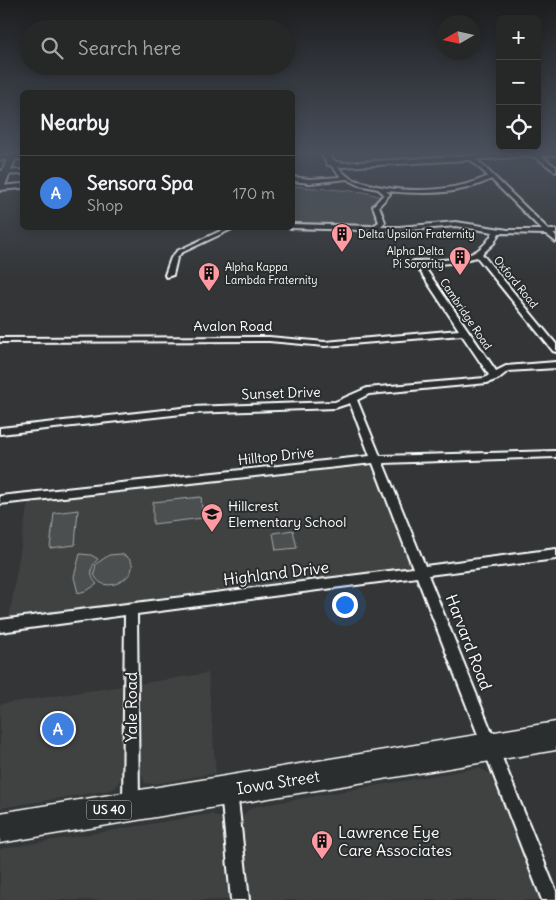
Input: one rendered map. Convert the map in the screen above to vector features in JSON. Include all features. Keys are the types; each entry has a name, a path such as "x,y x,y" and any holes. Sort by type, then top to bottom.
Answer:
{"highway":[{"name":"Iowa Street","path":"0,828 556,736"}],"street":[{"path":"392,194 381,200 376,206 377,212 382,219 406,228"},
{"path":"509,194 556,240"},
{"path":"375,228 381,224 382,219"},
{"path":"295,226 406,228 456,224 497,230 556,232"},
{"path":"169,275 174,258 179,252 228,230"},
{"path":"478,253 492,243 497,230"},
{"name":"Cambridge Road","path":"478,253 452,261 416,263 495,377"},
{"name":"Oxford Road","path":"478,253 556,349"},
{"name":"Avalon Road","path":"0,340 269,339 325,344 464,332"},
{"name":"Sunset Drive","path":"0,431 191,410 335,405 367,391 482,381 495,377 500,372 506,370 556,365"},
{"name":"Harvard Road","path":"352,398 551,900"},
{"name":"Hilltop Drive","path":"0,500 378,460 556,454"},
{"name":"Highland Drive","path":"0,626 556,554"},
{"name":"Yale Road","path":"131,608 131,806"},
{"path":"229,790 240,900"}],"shaded area":[{"path":"295,194 371,194 382,197 374,207 379,222 368,226 295,224"},
{"name":"Hillcrest Elementary School","path":"368,465 375,468 412,562 406,568 9,620 28,502"},
{"path":"201,497 203,518 153,524 153,502"},
{"path":"78,510 75,545 50,548 54,513"},
{"path":"293,530 297,548 276,550 273,533"},
{"path":"80,554 91,555 98,559 93,565 92,572 97,584 88,590 78,593 74,577"},
{"path":"121,554 130,559 132,566 130,573 116,584 108,585 100,582 94,574 96,564 109,555"},
{"path":"208,673 216,773 154,784 145,783 139,768 138,684"},
{"path":"123,686 123,775 115,788 0,808 0,704"},
{"path":"478,768 491,774 495,780 540,900 250,900 242,817 253,807"},
{"path":"211,814 220,818 225,827 231,900 0,900 0,849"}],"place":[{"name":"Delta Upsilon Fraternity","path":"342,253"},
{"name":"Alpha Delta Pi Sorority","path":"460,276"},
{"name":"Alpha Kappa Lambda Fraternity","path":"209,292"},
{"name":"Hillcrest Elementary School","path":"212,533"},
{"name":"Sensora Spa","path":"58,729"},
{"name":"Lawrence Eye Care Associates","path":"322,860"}]}
